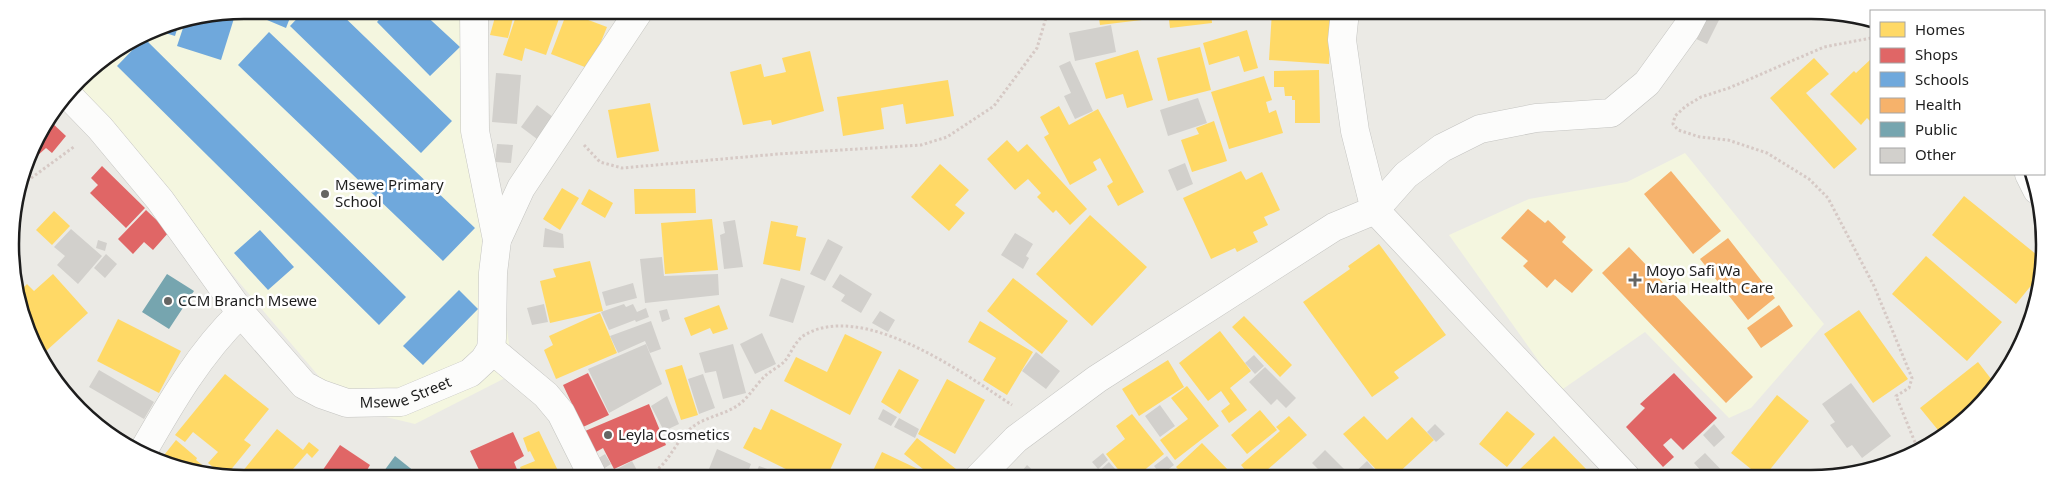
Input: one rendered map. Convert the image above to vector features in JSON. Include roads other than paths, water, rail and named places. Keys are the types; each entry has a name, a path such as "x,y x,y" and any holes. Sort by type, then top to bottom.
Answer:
{"street":[{"path":"474,19 475,130 497,240 491,349 546,395 561,413 589,470"},
{"path":"497,240 521,188 633,19"},
{"path":"1344,19 1342,40 1355,131 1375,210 1619,470"},
{"path":"987,470 1016,439 1097,379 1334,227 1375,210 1406,175 1442,148 1480,129 1536,118 1611,113 1647,83 1691,19"},
{"name":"Msewe Street","path":"72,99 100,128 160,200 241,313 304,386 347,403 400,402 470,373 484,360 491,349"},
{"path":"145,447 166,412 201,361 224,329 241,313"}],"place":[{"name":"Msewe Primary School","path":"325,194"},
{"name":"Moyo Safi Wa Maria Health Care","path":"1635,280"},
{"name":"CCM Branch Msewe","path":"168,301"},
{"name":"Leyla Cosmetics","path":"608,435"}]}
